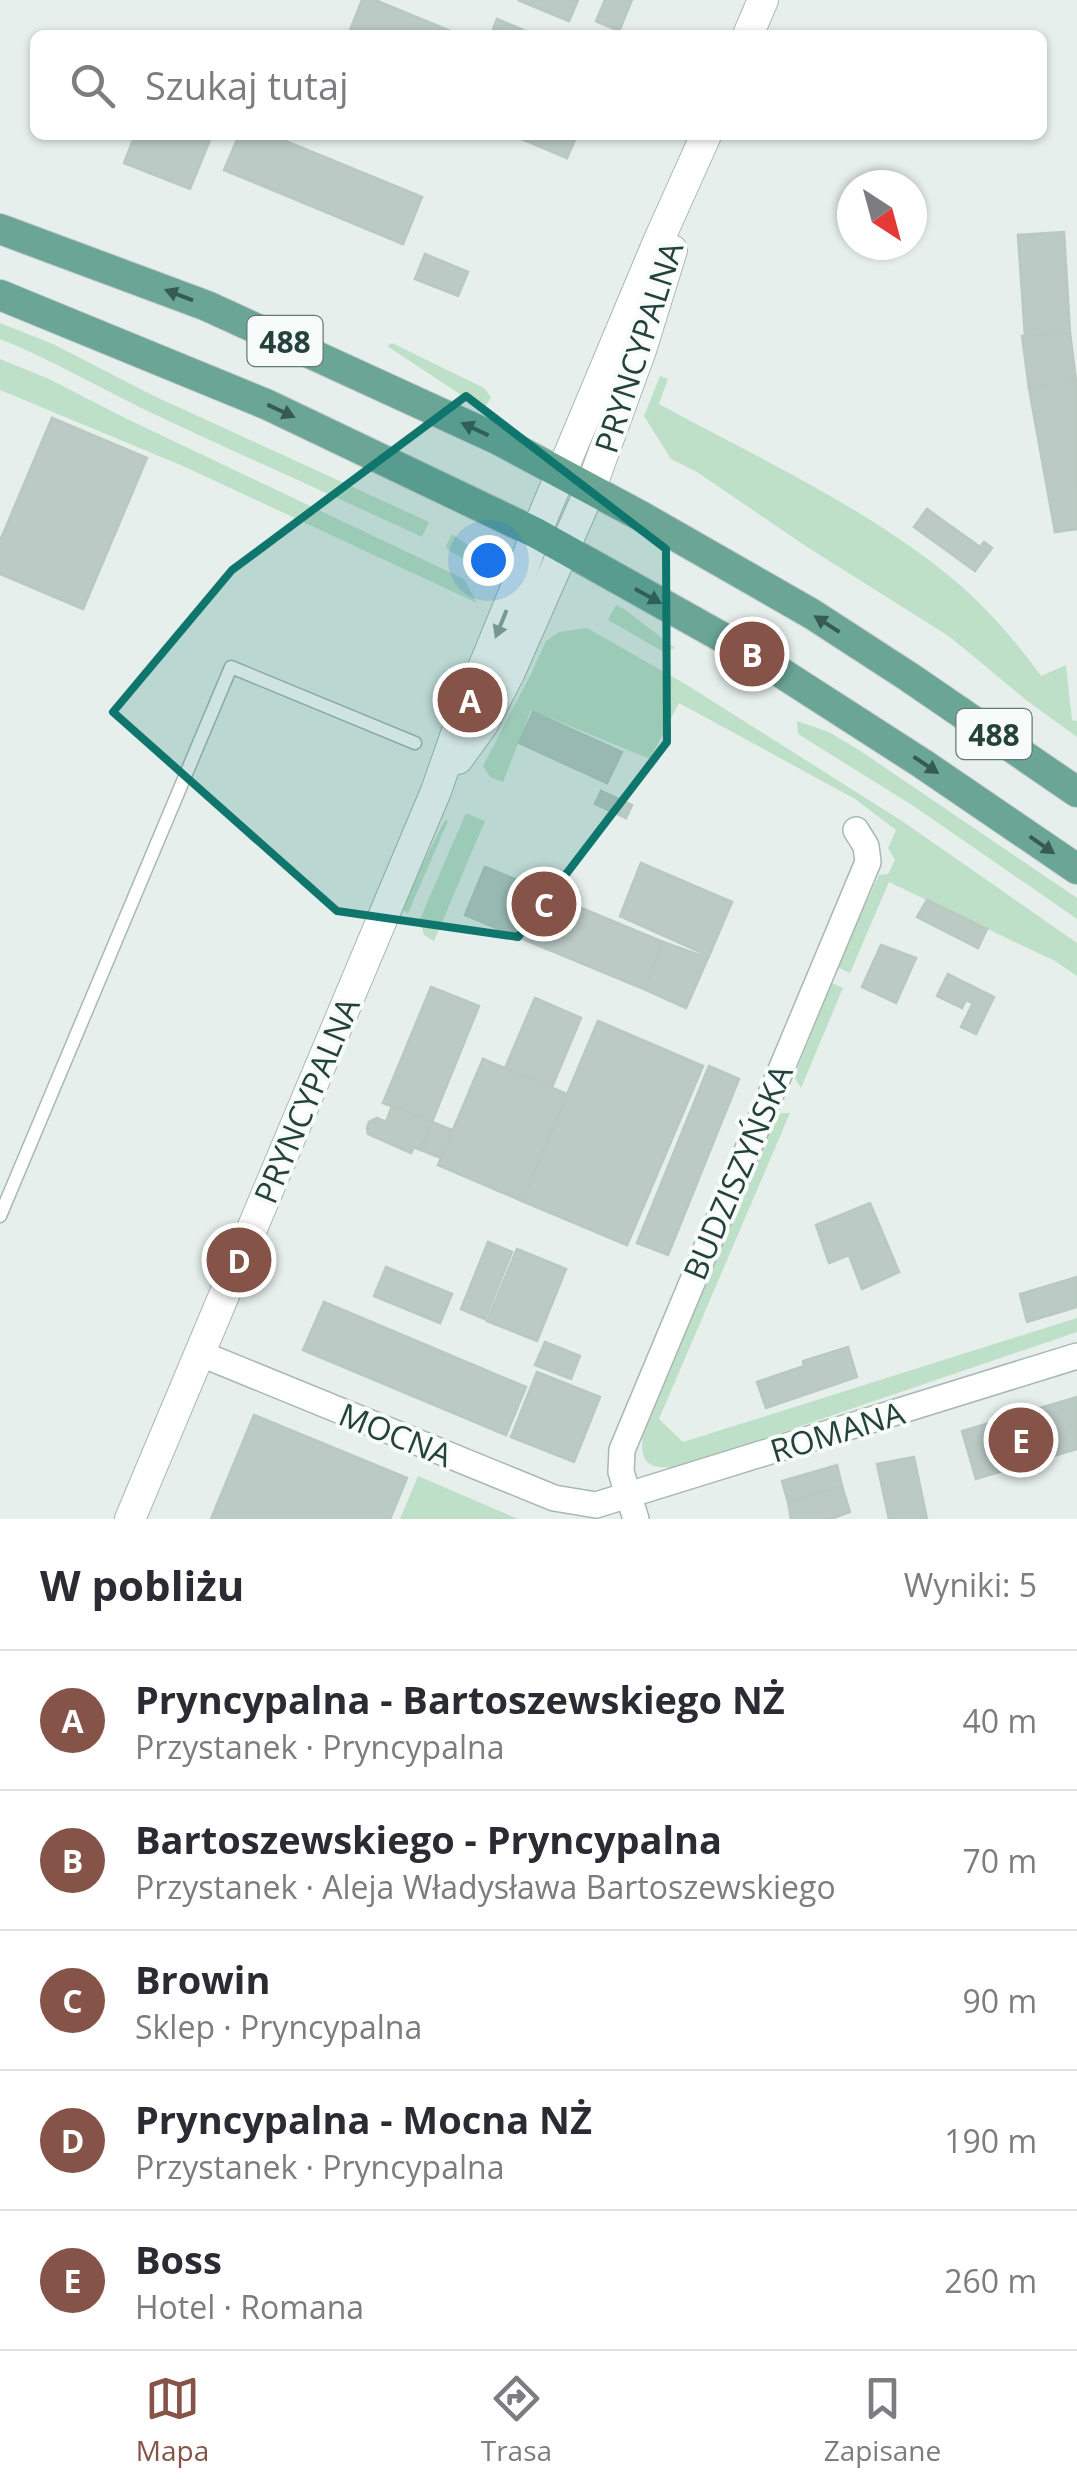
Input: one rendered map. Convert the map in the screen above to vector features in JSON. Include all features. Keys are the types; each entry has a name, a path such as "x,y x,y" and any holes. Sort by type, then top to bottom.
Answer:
{"main road":[{"name":"488","path":"0,229 224,314 474,429 561,474 812,614 1077,792"},
{"name":"488","path":"0,296 268,405 536,533 784,674 1077,869"}],"street":[{"path":"750,30 762,0"},
{"name":"PRYNCYPALNA","path":"130,1519 436,791 536,533 704,140"},
{"name":"PRYNCYPALNA","path":"436,791 483,724 590,490 663,284 694,165"},
{"name":"BUDZISZYŃSKA","path":"631,1507 622,1472 622,1450 868,862 866,846 856,830"},
{"name":"MOCNA","path":"198,1353 554,1498 596,1505"},
{"name":"ROMANA","path":"596,1505 631,1507 1077,1356"}],"lane":[{"path":"0,1216 231,667 415,743"}],"highlighted area":[{"path":"466,396 666,549 667,742 518,937 337,911 113,712 232,570"}],"green space":[{"path":"0,323 53,344 152,395 429,522 422,537 0,339"},
{"path":"392,343 484,388 491,397 484,410 387,346"},
{"path":"0,359 464,579 477,603 183,466 0,390"},
{"path":"660,376 668,379 659,404 811,485 921,554 989,613 1041,676 1066,665 1077,737 950,637 697,472 671,459 644,416"},
{"path":"452,534 475,550 492,576 448,550"},
{"path":"616,605 675,648 664,652 608,620"},
{"path":"587,628 687,685 902,821 1077,943 1077,976 1055,961 889,882 850,973 837,967 879,875 888,874 895,860 888,848 896,830 855,799 679,703 650,759 531,710 503,782 490,777 483,766 546,641 559,632"},
{"path":"797,721 829,732 859,750 1077,898 1077,919 915,807 798,734"},
{"path":"466,813 485,821 434,941 424,935 420,919"},
{"path":"445,820 448,821 408,913 400,909"},
{"path":"832,983 843,988 801,1088 795,1078 798,1067"},
{"path":"781,1113 790,1113 659,1419 683,1442 1077,1318 1077,1332 678,1468 654,1466 645,1459 643,1435 774,1120"},
{"path":"418,1476 518,1519 400,1519"}],"building":[{"path":"362,0 375,0 448,30 350,30"},
{"path":"518,0 578,0 569,21"},
{"path":"605,0 632,0 619,30 596,21"},
{"path":"497,19 523,30 493,30"},
{"path":"133,140 210,140 190,189 124,163"},
{"path":"237,140 283,140 422,197 403,244 224,170"},
{"path":"524,140 575,140 567,158"},
{"path":"1064,232 1070,333 1025,336 1018,235"},
{"path":"425,254 468,272 458,296 415,279"},
{"path":"1070,333 1076,381 1029,388 1022,336"},
{"path":"1076,381 1077,529 1055,532 1029,388"},
{"path":"52,418 147,458 83,609 0,574 0,541"},
{"path":"927,509 980,547 984,542 992,548 975,571 914,527"},
{"path":"533,712 622,752 607,783 519,743"},
{"path":"601,791 632,805 626,818 595,804"},
{"path":"641,863 732,902 709,956 620,916"},
{"path":"485,867 556,896 561,885 579,893 574,905 663,942 644,989 465,915"},
{"path":"927,900 987,929 978,948 917,917"},
{"path":"663,942 708,958 686,1008 644,989"},
{"path":"881,945 916,958 896,1003 862,987"},
{"path":"948,974 994,997 976,1034 961,1027 973,1003 966,1000 962,1008 937,996"},
{"path":"431,987 479,1006 432,1122 383,1103"},
{"path":"535,998 581,1018 552,1087 505,1068"},
{"path":"598,1021 703,1066 627,1245 522,1201"},
{"path":"483,1059 567,1094 522,1201 438,1165"},
{"path":"709,1066 739,1079 668,1255 637,1243"},
{"path":"392,1106 432,1122 421,1150 414,1147 411,1153 368,1134 369,1122 377,1118 386,1122"},
{"path":"432,1122 452,1130 441,1158 421,1150"},
{"path":"870,1203 899,1272 862,1289 849,1255 829,1263 816,1225"},
{"path":"488,1242 512,1252 485,1319 461,1309"},
{"path":"517,1249 566,1269 537,1341 487,1321"},
{"path":"386,1267 452,1294 440,1323 374,1296"},
{"path":"1077,1277 1077,1307 1027,1322 1020,1294"},
{"path":"324,1302 526,1387 506,1435 303,1350"},
{"path":"545,1342 580,1356 571,1379 535,1365"},
{"path":"848,1347 857,1377 766,1408 757,1382 804,1366 803,1361"},
{"path":"537,1372 600,1397 574,1462 511,1437"},
{"path":"1077,1397 1077,1449 976,1479 962,1431"},
{"path":"254,1415 407,1478 390,1519 211,1519"},
{"path":"914,1457 927,1519 889,1519 877,1464"},
{"path":"837,1465 842,1486 788,1502 782,1481"},
{"path":"842,1486 850,1512 831,1519 791,1519 788,1502"}],"place":[{"name":"Bartoszewskiego - Pryncypalna","path":"752,654"},
{"name":"Pryncypalna - Bartoszewskiego NŻ","path":"470,700"},
{"name":"Browin","path":"544,904"},
{"name":"Pryncypalna - Mocna NŻ","path":"239,1260"},
{"name":"Boss","path":"1021,1440"}]}
